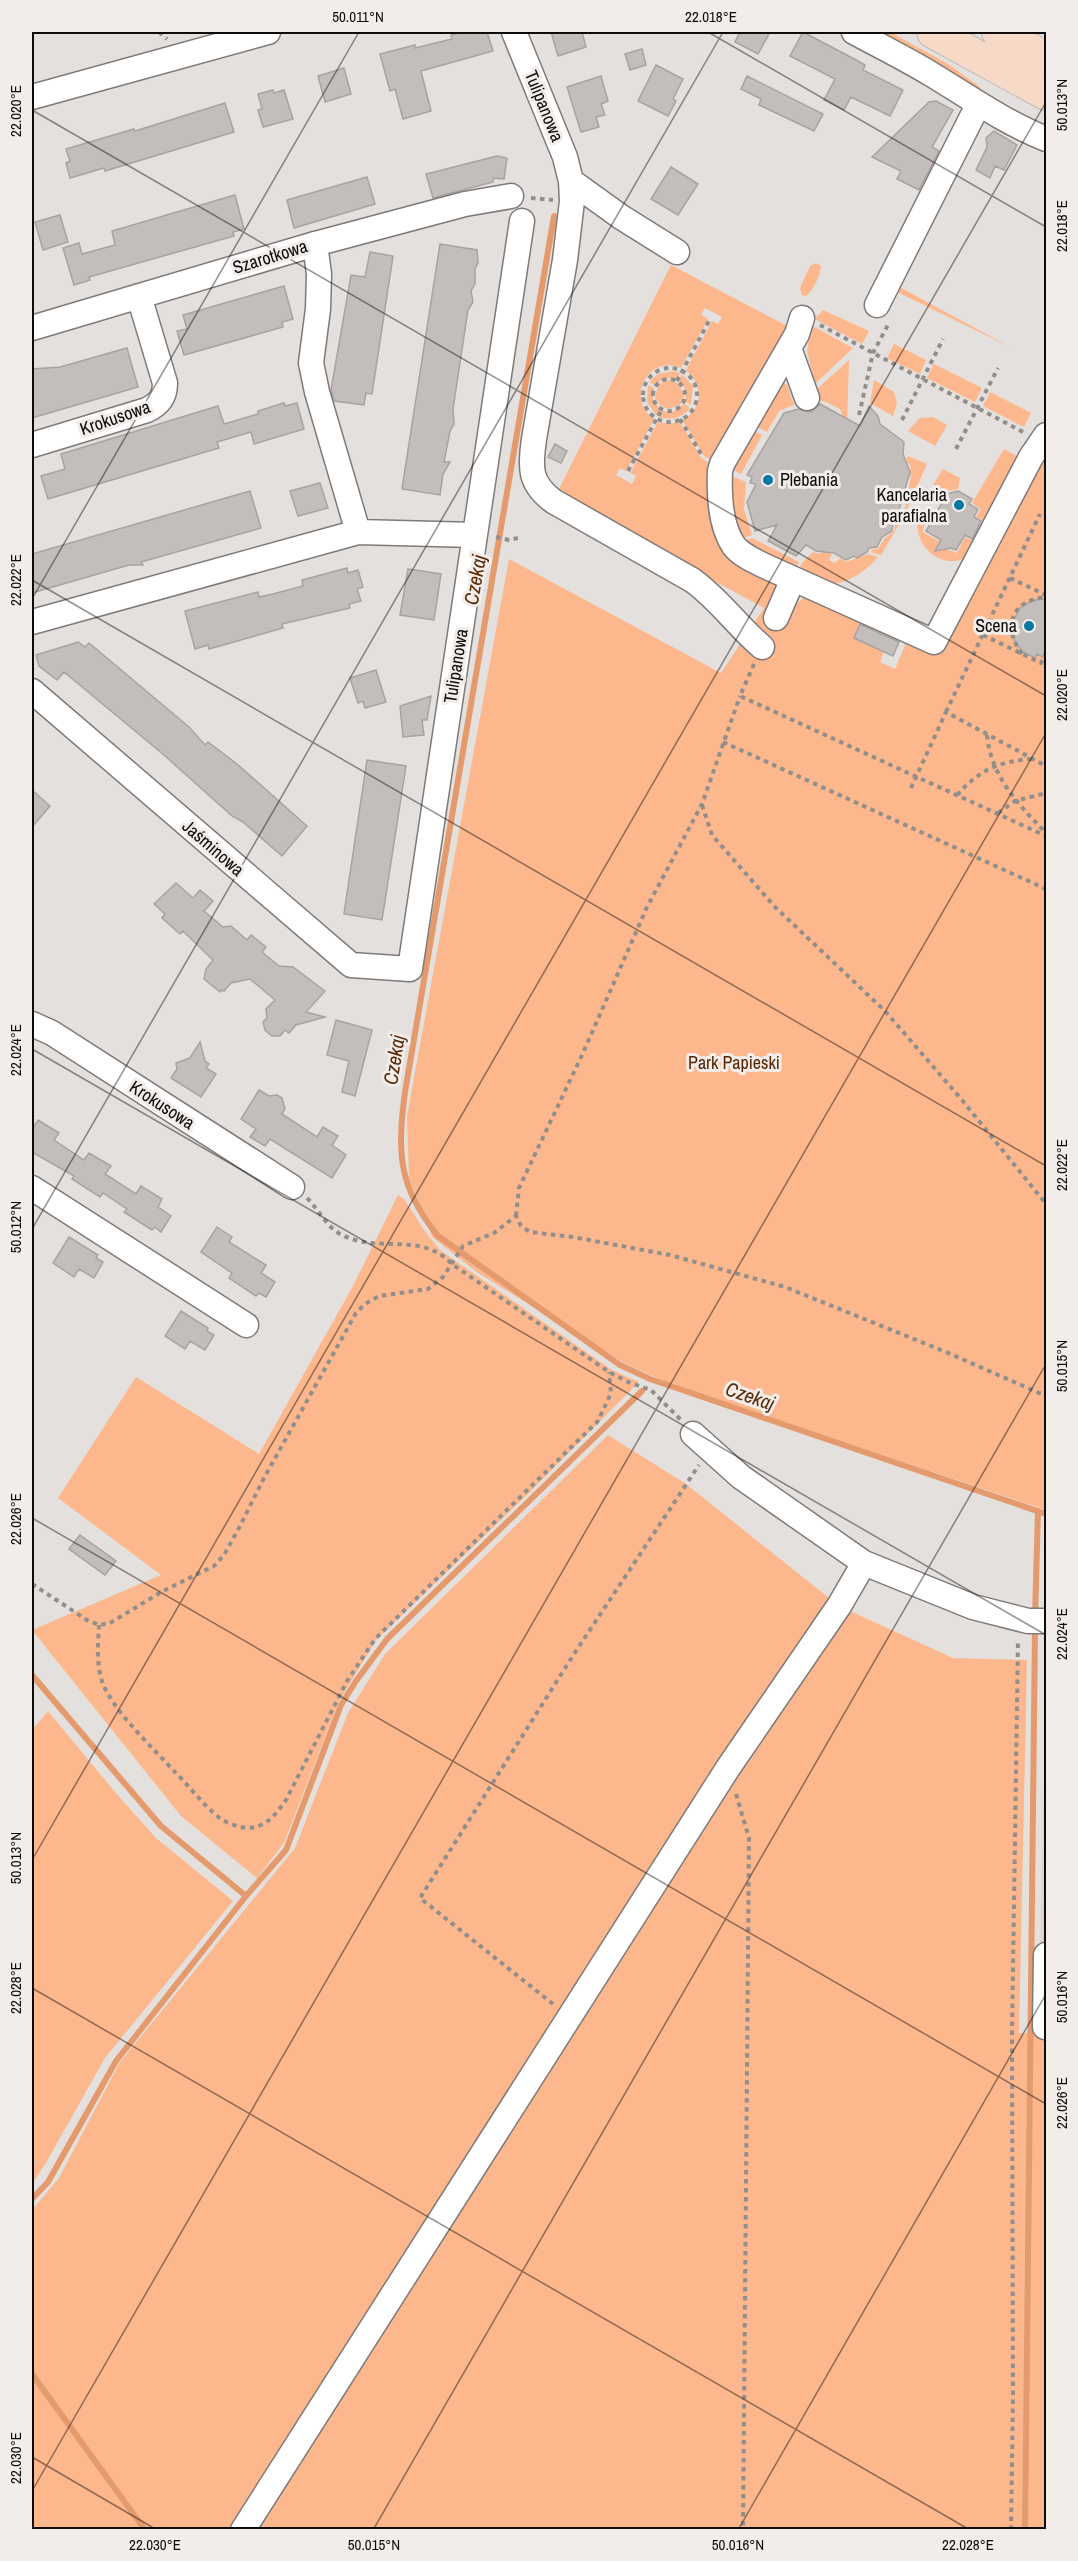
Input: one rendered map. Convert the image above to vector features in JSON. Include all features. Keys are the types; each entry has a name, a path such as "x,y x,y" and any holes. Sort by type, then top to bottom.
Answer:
{"main road":[{"path":"933,32 1047,94"},
{"path":"998,32 1047,58"}],"street":[{"path":"32,97 268,32"},
{"name":"Tulipanowa","path":"514,32 558,140 571,191"},
{"path":"854,32 931,74 978,105 1021,129 1047,139"},
{"path":"885,310 978,105"},
{"path":"677,252 621,217 571,191 565,260 534,439 531,463 534,481 541,492 553,501 692,580 708,592 762,647"},
{"name":"Szarotkowa","path":"32,328 315,244 465,204 511,196"},
{"name":"Tulipanowa","path":"410,969 484,536 522,221"},
{"path":"315,244 319,274 318,309 311,363 317,392 358,532"},
{"name":"Krokusowa","path":"32,445 147,410 159,402 165,390 165,383 139,296"},
{"path":"802,318 797,334 722,464 720,477 723,517 735,546 752,560 934,642 1044,438"},
{"path":"789,348 807,398"},
{"path":"32,622 358,532 484,536"},
{"path":"776,618 794,579"},
{"name":"Jaśminowa","path":"32,690 351,965 410,969"},
{"name":"Krokusowa","path":"32,1024 52,1033 292,1187"},
{"path":"32,1188 246,1324"},
{"path":"702,1442 741,1477 864,1563 973,1607 1034,1620"},
{"path":"243,2529 728,1768 839,1606 864,1563"},
{"path":"1045,2027 1047,1955"}],"path":[{"path":"511,196 571,191"},
{"path":"859,415 885,310"},
{"path":"802,318 812,321 977,408 1044,438"},
{"path":"677,381 709,321"},
{"path":"902,420 943,339"},
{"path":"669,368 682,371 693,381 696,389 693,408 680,419 665,421 657,418 645,406 643,398 646,382 652,374 660,370 669,368"},
{"path":"956,449 998,368"},
{"path":"667,379 677,381 686,393 684,402 675,410 662,409 654,398 655,387 667,379"},
{"path":"646,382 655,387"},
{"path":"684,402 693,408"},
{"path":"628,471 662,409"},
{"path":"680,419 702,457 709,461"},
{"path":"911,788 1040,514"},
{"path":"484,536 509,540 522,537"},
{"path":"1010,578 1047,596"},
{"path":"1022,654 1012,636 1014,615 1028,601 1047,596"},
{"path":"983,635 1041,663 1047,653"},
{"path":"762,647 740,696 702,804 647,907 583,1053 519,1188 516,1216 521,1226 530,1232 573,1237 670,1255 785,1287 935,1347 1047,1396"},
{"path":"740,696 1047,834"},
{"path":"946,712 1047,766"},
{"path":"987,734 995,765 1015,801 1047,834"},
{"path":"723,742 1047,889"},
{"path":"957,795 975,777 995,765 1012,760 1033,759"},
{"path":"998,813 1015,801 1047,793"},
{"path":"702,804 712,836 775,907 885,1011 1047,1203"},
{"path":"292,1187 309,1199 328,1226 341,1235 361,1243 429,1247 443,1255 609,1372 651,1390 702,1442 581,1644 420,1898 569,2018"},
{"path":"32,1584 87,1620 99,1625 110,1623 163,1591 213,1566 224,1554 239,1528 269,1468 356,1313 365,1304 379,1296 428,1289 443,1277 463,1246 494,1233 516,1216"},
{"path":"99,1625 98,1654 103,1684 131,1724 205,1804 222,1819 234,1826 247,1828 266,1823 276,1816 286,1800 347,1681 375,1639 598,1421 611,1393 609,1372"},
{"path":"1011,2529 1012,2034 1019,1659 1034,1620"},
{"path":"728,1768 749,1838 743,2529"}],"shaded area":[{"path":"1046,1704 1046,2033 1038,2033"}],"green space":[{"path":"870,32 890,32 948,64 980,87 976,96"},
{"path":"816,263 821,266 816,282 806,296 802,295 800,288 810,266"},
{"name":"Park Papieski","path":"671,265 789,327 714,462 704,456 683,421 694,409 699,396 696,383 686,370 712,321 718,324 722,317 705,308 701,315 708,319 681,368 669,365 659,367 644,381 641,401 645,410 654,419 626,471 620,468 616,475 632,484 636,476 630,473 658,422 669,424 680,422 701,458 713,465 712,513 780,582 782,617 807,595 861,622 854,638 884,652 880,662 895,669 908,638 936,651 1046,451 1046,1510 668,1383 624,1363 478,1273 432,1237 409,1178 407,1116 509,559 721,673 764,608 556,495"},
{"path":"894,284 1012,348 891,289"},
{"path":"823,310 869,331 862,344 815,319"},
{"path":"811,325 853,348 815,384 807,351"},
{"path":"894,344 926,360 920,374 887,358"},
{"path":"849,360 846,424 840,409 820,401 817,389"},
{"path":"934,364 982,388 975,402 927,378"},
{"path":"673,371 680,373 677,379 665,378 655,385 649,382 658,374"},
{"path":"682,374 693,386 691,405 686,402 686,390 679,380"},
{"path":"670,380 679,384 684,396 680,405 668,409 660,405 655,397 659,384"},
{"path":"874,380 894,392 897,403 893,416 870,403"},
{"path":"783,382 787,385 794,405 779,411 767,432 755,426"},
{"path":"648,385 654,388 653,400 660,409 657,416 647,402"},
{"path":"990,392 1031,413 1024,427 983,406"},
{"path":"684,404 690,408 684,414 672,419 659,417 662,411 673,412"},
{"path":"933,417 947,425 935,446 908,431 920,418"},
{"path":"753,430 762,435 741,474 731,469"},
{"path":"1004,449 1022,459 979,545 959,560 937,557 924,546 920,538 917,521 919,512 926,516 923,532 939,541 937,546 957,553 965,537 977,543 986,522 976,517 981,509 972,503"},
{"path":"908,456 927,464 903,518 911,476 907,475 911,467 906,460"},
{"path":"943,469 960,478 958,489 950,491 933,485"},
{"path":"729,475 746,482 744,509 752,535 741,539 732,514"},
{"path":"901,521 881,555 870,552 879,548 884,539 894,531 895,523"},
{"path":"752,538 799,562 795,569 742,542"},
{"path":"823,550 832,555 829,560 834,563 841,558 846,562 868,554 878,557 854,577 840,583 824,583 798,573 802,563 813,552 820,554"},
{"path":"398,1195 405,1200 440,1250 612,1370 639,1382 529,1493 376,1640 339,1701 284,1843 257,1878 181,1816 32,1630 161,1575 58,1498 136,1377 259,1454 353,1286"},
{"path":"608,1435 686,1484 839,1606 953,1658 1027,1660 1019,2033 1046,2033 1046,2529 32,2530 32,2210 59,2178 120,2062 295,1848 348,1713 385,1654"},
{"path":"48,1711 156,1838 233,1901 105,2058 32,2184 32,1730"}],"building":[{"path":"464,32 487,32 493,51 421,71 431,111 403,119 395,89 390,91 380,54 452,39 451,35"},
{"path":"551,32 582,32 586,47 558,56"},
{"path":"740,32 770,32 758,54 735,42"},
{"path":"803,32 865,65 863,70 903,90 890,116 851,97 844,110 824,100 835,79 790,56"},
{"path":"642,49 646,65 630,70 625,54"},
{"path":"656,65 683,79 668,116 638,101"},
{"path":"344,68 351,94 325,102 318,76"},
{"path":"601,76 608,101 601,104 605,115 596,117 599,127 581,132 567,87"},
{"path":"747,76 823,114 814,131 759,105 761,99 741,89"},
{"path":"273,90 274,93 284,90 293,119 263,127 258,110 262,109 258,94"},
{"path":"936,101 953,110 932,147 939,151 919,190 897,179 901,171 872,157 929,102"},
{"path":"225,103 234,132 105,171 104,168 70,178 66,163 70,161 66,149 134,129 135,131"},
{"path":"994,131 1017,145 1004,170 995,166 990,178 976,170 987,147 986,138"},
{"path":"497,156 507,158 504,179 494,178 493,182 433,198 426,174"},
{"path":"671,167 698,184 678,215 651,199"},
{"path":"367,177 375,204 294,228 287,200"},
{"path":"235,195 244,229 233,232 234,236 89,277 90,280 74,285 63,248 79,243 82,254 115,245 112,231"},
{"path":"60,215 68,242 43,250 35,222"},
{"path":"440,244 477,250 478,263 475,268 475,284 471,291 473,302 468,310 453,409 454,424 450,431 444,462 450,462 443,474 440,495 402,489"},
{"path":"370,252 393,256 372,394 366,393 364,405 334,401 331,390 351,275 365,277"},
{"path":"284,286 293,319 282,322 283,327 184,355 177,331 187,329 183,315"},
{"path":"127,348 138,387 32,418 32,369 60,367"},
{"path":"284,403 285,406 297,403 304,429 254,444 251,432 217,442 219,448 48,499 41,476 65,469 61,454 218,406 224,424"},
{"path":"820,404 860,426 869,406 878,416 880,424 904,442 903,454 910,472 892,531 882,537 877,547 869,548 857,558 854,556 846,560 834,553 816,551 806,545 796,556 768,541 777,525 755,531 747,502 756,484 750,483 752,477 747,475 784,413 799,409 811,412"},
{"path":"555,444 567,451 561,463 548,457"},
{"path":"320,483 328,508 298,516 290,491"},
{"path":"250,491 261,528 141,562 143,565 129,565 32,593 32,554"},
{"path":"958,491 972,499 969,504 978,509 974,517 981,521 972,539 965,535 956,550 951,548 935,551 941,540 926,531 947,494"},
{"path":"347,568 348,573 358,570 363,587 357,589 361,601 349,604 350,608 282,624 283,628 209,649 208,645 195,649 185,611 258,592 259,597 273,594 303,586 302,580"},
{"path":"408,569 441,574 434,620 400,615"},
{"name":"Scena","path":"1047,598 1047,659 1037,654 1035,658 1023,652 1016,644 1012,634 1013,623 1019,609 1024,605"},
{"path":"860,624 899,642 893,656 854,638"},
{"path":"78,642 85,647 89,643 189,727 205,745 208,742 237,764 307,826 282,856 64,672 57,680 39,666 36,655"},
{"path":"376,670 386,702 365,708 363,701 358,703 350,678"},
{"path":"431,696 427,720 422,720 424,735 403,737 400,706"},
{"path":"367,760 406,766 382,920 344,914"},
{"path":"32,790 50,806 32,827"},
{"path":"176,883 193,898 200,890 213,901 204,911 223,927 231,926 247,940 251,935 266,947 262,952 279,966 293,967 325,991 306,1012 325,1017 296,1025 289,1033 285,1030 280,1036 272,1036 265,1030 263,1022 267,1018 266,1009 275,1000 250,979 231,983 220,992 204,979 206,969 213,960 183,931 180,934 162,918 165,914 154,904"},
{"path":"336,1020 372,1030 355,1096 342,1092 349,1061 327,1055"},
{"path":"200,1042 205,1061 209,1064 206,1068 216,1074 201,1097 171,1078 177,1069 176,1063 190,1058"},
{"path":"259,1090 269,1096 277,1095 282,1098 285,1109 282,1114 317,1137 323,1127 338,1136 332,1145 346,1155 332,1178 270,1139 265,1146 250,1137 256,1129 241,1119"},
{"path":"38,1120 59,1133 54,1140 84,1160 89,1153 111,1166 105,1174 136,1194 141,1186 162,1199 158,1207 171,1216 161,1232 155,1227 152,1230 124,1212 127,1209 103,1193 100,1197 72,1179 74,1176 32,1152 32,1130"},
{"path":"217,1227 232,1237 229,1242 266,1265 261,1273 275,1282 266,1297 259,1293 256,1296 229,1278 232,1273 201,1252"},
{"path":"69,1237 98,1255 96,1258 103,1262 94,1278 79,1269 74,1277 53,1263"},
{"path":"181,1311 208,1328 207,1331 214,1335 205,1350 190,1341 185,1349 165,1336"},
{"path":"80,1535 116,1561 105,1575 69,1549"}],"waterway":[{"name":"Czekaj","path":"554,216 405,1092 401,1151 408,1185 415,1201 438,1236 620,1365 650,1379 1046,1514"},
{"path":"32,2199 48,2182 116,2061 246,1896 286,1850 341,1705 387,1639 642,1391"},
{"path":"1035,1617 1038,1511"},
{"path":"1025,2530 1035,1627"},
{"path":"32,1675 161,1826 246,1896"},
{"path":"32,2374 145,2530"}],"place":[{"name":"Plebania","path":"768,480"},
{"name":"Kancelaria parafialna","path":"959,505"},
{"name":"Scena","path":"1029,626"}]}
